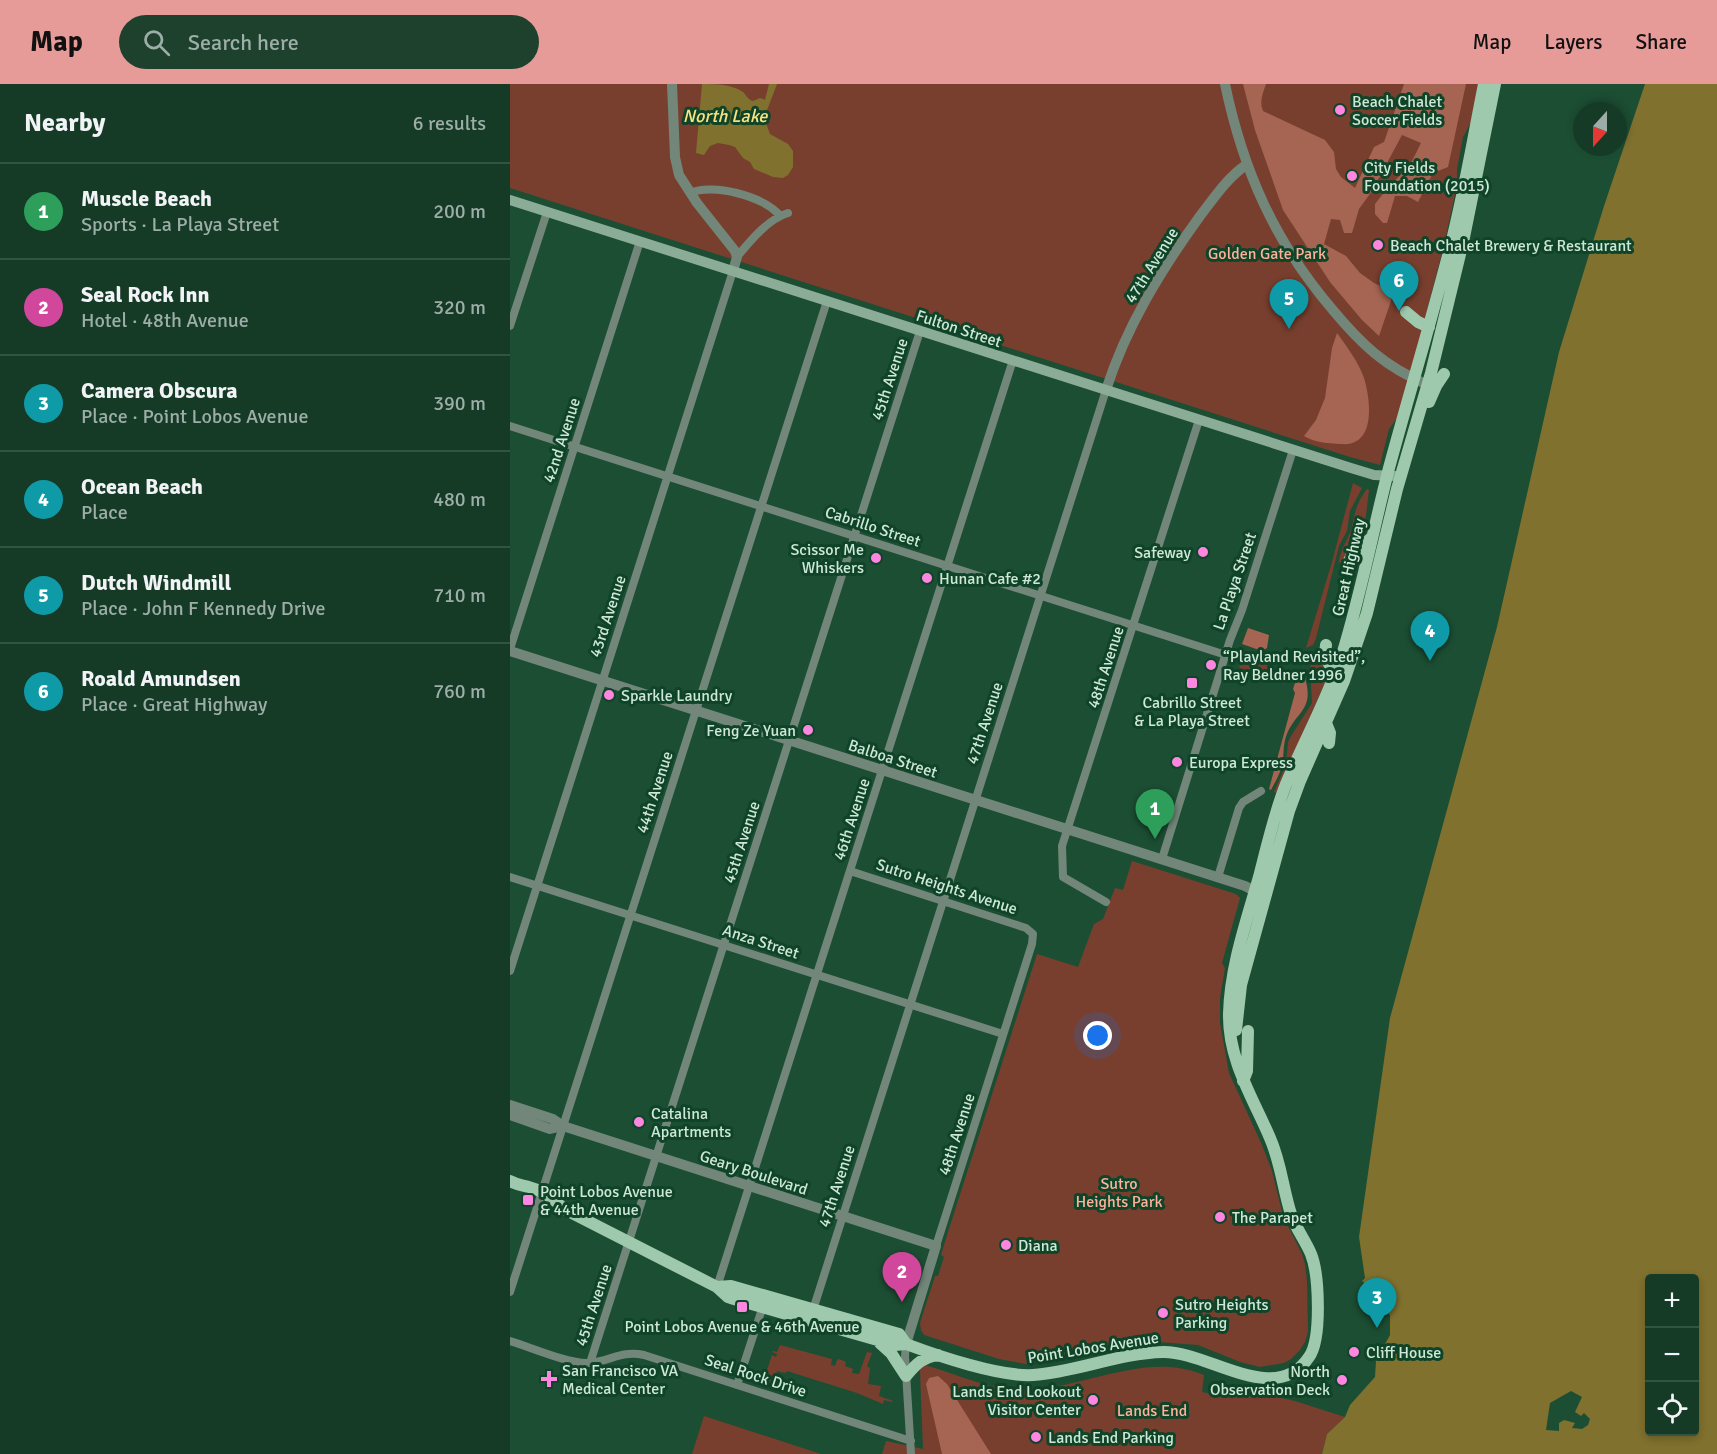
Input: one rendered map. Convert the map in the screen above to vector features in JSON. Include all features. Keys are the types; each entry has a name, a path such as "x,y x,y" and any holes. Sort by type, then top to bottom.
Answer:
{"main road":[{"name":"Great Highway","path":"1243,1081 1234,1049 1241,985 1283,792 1334,676 1355,610 1387,476 1430,327 1454,233 1461,176 1486,84"},
{"name":"Great Highway","path":"1260,893 1294,796 1344,681 1362,631 1446,312 1495,84"},
{"path":"1490,113 1502,84"},
{"path":"1461,176 1468,181 1472,198"},
{"name":"Fulton Street","path":"510,200 1293,450 1365,472 1401,476"},
{"path":"1406,312 1418,322 1430,327 1446,312"},
{"path":"1414,433 1444,374"},
{"path":"1347,565 1351,557 1372,536"},
{"path":"1326,645 1325,654 1334,676"},
{"path":"1326,723 1330,733 1329,743"},
{"path":"1243,1081 1247,1071 1248,1032"},
{"name":"Point Lobos Avenue","path":"811,1315 895,1345 906,1344 988,1369 1023,1375 1045,1373 1130,1355 1162,1352 1188,1355 1231,1371 1266,1378 1284,1377 1300,1368 1312,1353 1317,1336 1315,1268 1311,1254 1292,1217 1271,1139 1243,1081"},
{"name":"Point Lobos Avenue","path":"515,1183 530,1187 540,1197 555,1200 564,1209 717,1287 727,1285 764,1302 811,1315 899,1334 906,1344"},
{"path":"874,1339 891,1353 906,1376 915,1364 927,1357 939,1354"}],"street":[{"path":"672,84 676,164 679,175 690,193 734,249 737,257"},
{"path":"1225,84 1246,165 1278,234 1298,266 1341,320 1375,355 1428,385"},
{"name":"47th Avenue","path":"811,1315 1106,390 1127,337 1165,266 1216,196 1236,172 1246,165"},
{"path":"690,193 698,190 733,192 784,214 762,230 737,257 733,271"},
{"path":"510,326 547,212"},
{"name":"42nd Avenue","path":"510,650 640,242"},
{"name":"43rd Avenue","path":"510,971 733,271"},
{"name":"44th Avenue","path":"510,1292 827,301"},
{"name":"45th Avenue","path":"590,1363 920,331"},
{"name":"46th Avenue","path":"717,1287 1013,360"},
{"name":"48th Avenue","path":"1106,902 1062,875 1062,846 1199,420"},
{"name":"Cabrillo Street","path":"510,426 1227,655"},
{"name":"La Playa Street","path":"1162,860 1293,450"},
{"name":"Balboa Street","path":"510,650 1218,877 1260,893"},
{"path":"1218,877 1239,807 1261,791"},
{"name":"Sutro Heights Avenue","path":"850,871 1026,928 1033,934"},
{"name":"Anza Street","path":"510,877 1003,1034"},
{"name":"48th Avenue","path":"906,1344 1032,944 1033,934"},
{"name":"Geary Boulevard","path":"510,1105 553,1119 563,1126 936,1246"},
{"name":"Geary Boulevard","path":"510,1115 550,1129 563,1126"},
{"path":"737,1385 764,1302"},
{"path":"510,1341 576,1362 590,1363"},
{"path":"906,1344 911,1454"},
{"name":"Seal Rock Drive","path":"590,1363 619,1354 631,1353 911,1441"}],"green space":[{"name":"Golden Gate Park","path":"510,84 1478,84 1471,122 1463,137 1457,169 1457,185 1444,245 1414,361 1397,418 1389,429 1380,465 510,188"},
{"path":"1353,483 1362,488 1350,511 1347,531 1339,546 1316,638 1313,645 1306,648 1332,562"},
{"path":"1367,489 1369,490 1363,540 1344,564 1339,562 1341,553 1351,530 1358,504"},
{"path":"1257,656 1263,658 1272,675 1282,679 1285,684 1240,668 1239,666"},
{"path":"1320,661 1326,664 1328,676 1276,793 1274,792 1286,764 1288,742 1312,703 1311,665"},
{"name":"Sutro Heights Park","path":"1132,861 1236,894 1240,898 1222,963 1225,968 1220,998 1220,1023 1229,1073 1262,1145 1272,1171 1283,1216 1305,1264 1308,1332 1300,1350 1284,1363 1260,1367 1240,1362 1198,1345 1145,1341 1026,1364 999,1359 924,1335 921,1330 920,1323 935,1276 938,1276 944,1257 941,1255 948,1232 1037,954 1078,967 1094,924 1103,919 1115,888 1123,890"},
{"path":"780,1345 832,1359 831,1365 835,1366 839,1359 846,1362 845,1366 853,1369 852,1373 859,1374 867,1352 872,1353 867,1366 870,1368 868,1384 881,1386 879,1396 893,1401 884,1400 883,1404 857,1393 787,1371 785,1373 777,1371 773,1385 766,1383 768,1374 766,1373 772,1355 776,1357 777,1354 772,1352 777,1352"},
{"name":"Lands End","path":"925,1365 986,1384 1023,1390 1068,1384 1136,1369 1181,1368 1204,1375 1202,1392 1227,1397 1230,1387 1295,1401 1345,1417 1327,1434 1322,1454 882,1454 886,1441 923,1449 920,1369"},
{"path":"704,1416 821,1454 692,1454"}],"shaded area":[{"path":"1243,84 1266,84 1261,100 1263,111 1325,140 1334,152 1336,169 1341,177 1355,188 1374,147 1384,142 1404,84 1466,84 1448,167 1433,173 1418,202 1407,196 1395,196 1387,223 1383,223 1375,214 1375,204 1389,186 1409,167 1421,143 1402,135 1372,191 1359,209 1352,233 1344,233 1340,220 1331,219 1324,244 1346,256 1360,273 1374,283 1394,292 1379,336 1362,320 1330,282 1283,210 1255,130"},
{"path":"1337,333 1362,372 1369,410 1366,430 1360,438 1352,443 1341,444 1326,443 1304,436 1316,420 1325,398 1332,348"},
{"path":"1248,628 1269,635 1267,648 1262,651 1242,644"},
{"path":"1303,672 1307,685 1306,704 1289,730 1284,743 1280,771 1271,790 1269,789 1295,693 1293,689 1298,674"},
{"path":"938,1376 947,1384 991,1454 942,1454 926,1384 929,1378"}],"water":[{"name":"North Lake","path":"702,84 734,87 753,101 760,98 765,100 769,84 777,84 764,118 770,134 788,144 793,151 793,167 788,175 783,178 773,177 754,169 735,147 729,145 718,143 710,146 704,155 696,153"},
{"path":"1645,84 1717,84 1717,1454 1322,1454 1327,1434 1345,1417 1350,1405 1375,1377 1376,1361 1390,1335 1390,1315 1382,1308 1370,1309 1364,1297 1368,1286 1362,1281 1365,1278 1359,1237 1390,1018 1497,627 1559,352 1621,156 1627,156 1627,138","holes":["1571,1391 1582,1397 1575,1412 1581,1416 1584,1413 1590,1419 1588,1425 1582,1429 1572,1428 1575,1423 1564,1420 1559,1423 1559,1431 1546,1430 1550,1403"]}],"place":[{"name":"Beach Chalet Soccer Fields","path":"1340,110"},
{"name":"City Fields Foundation (2015)","path":"1352,176"},
{"name":"Beach Chalet Brewery & Restaurant","path":"1378,245"},
{"name":"Roald Amundsen","path":"1399,311"},
{"name":"Dutch Windmill","path":"1289,329"},
{"name":"Safeway","path":"1203,552"},
{"name":"Scissor Me Whiskers","path":"876,558"},
{"name":"Hunan Cafe #2","path":"927,578"},
{"name":"Ocean Beach","path":"1430,661"},
{"name":"“Playland Revisited”, Ray Beldner 1996","path":"1211,665"},
{"name":"Cabrillo Street & La Playa Street","path":"1192,683"},
{"name":"Sparkle Laundry","path":"609,695"},
{"name":"Feng Ze Yuan","path":"808,730"},
{"name":"Europa Express","path":"1177,762"},
{"name":"Muscle Beach","path":"1155,839"},
{"name":"Catalina Apartments","path":"639,1122"},
{"name":"Point Lobos Avenue & 44th Avenue","path":"528,1200"},
{"name":"The Parapet","path":"1220,1217"},
{"name":"Diana","path":"1006,1245"},
{"name":"Seal Rock Inn","path":"902,1302"},
{"name":"Point Lobos Avenue & 46th Avenue","path":"742,1307"},
{"name":"Sutro Heights Parking","path":"1163,1313"},
{"name":"Camera Obscura","path":"1377,1328"},
{"name":"Cliff House","path":"1354,1352"},
{"name":"San Francisco VA Medical Center","path":"549,1379"},
{"name":"North Observation Deck","path":"1342,1380"},
{"name":"Lands End Lookout Visitor Center","path":"1093,1400"},
{"name":"Lands End Parking","path":"1036,1437"}]}
